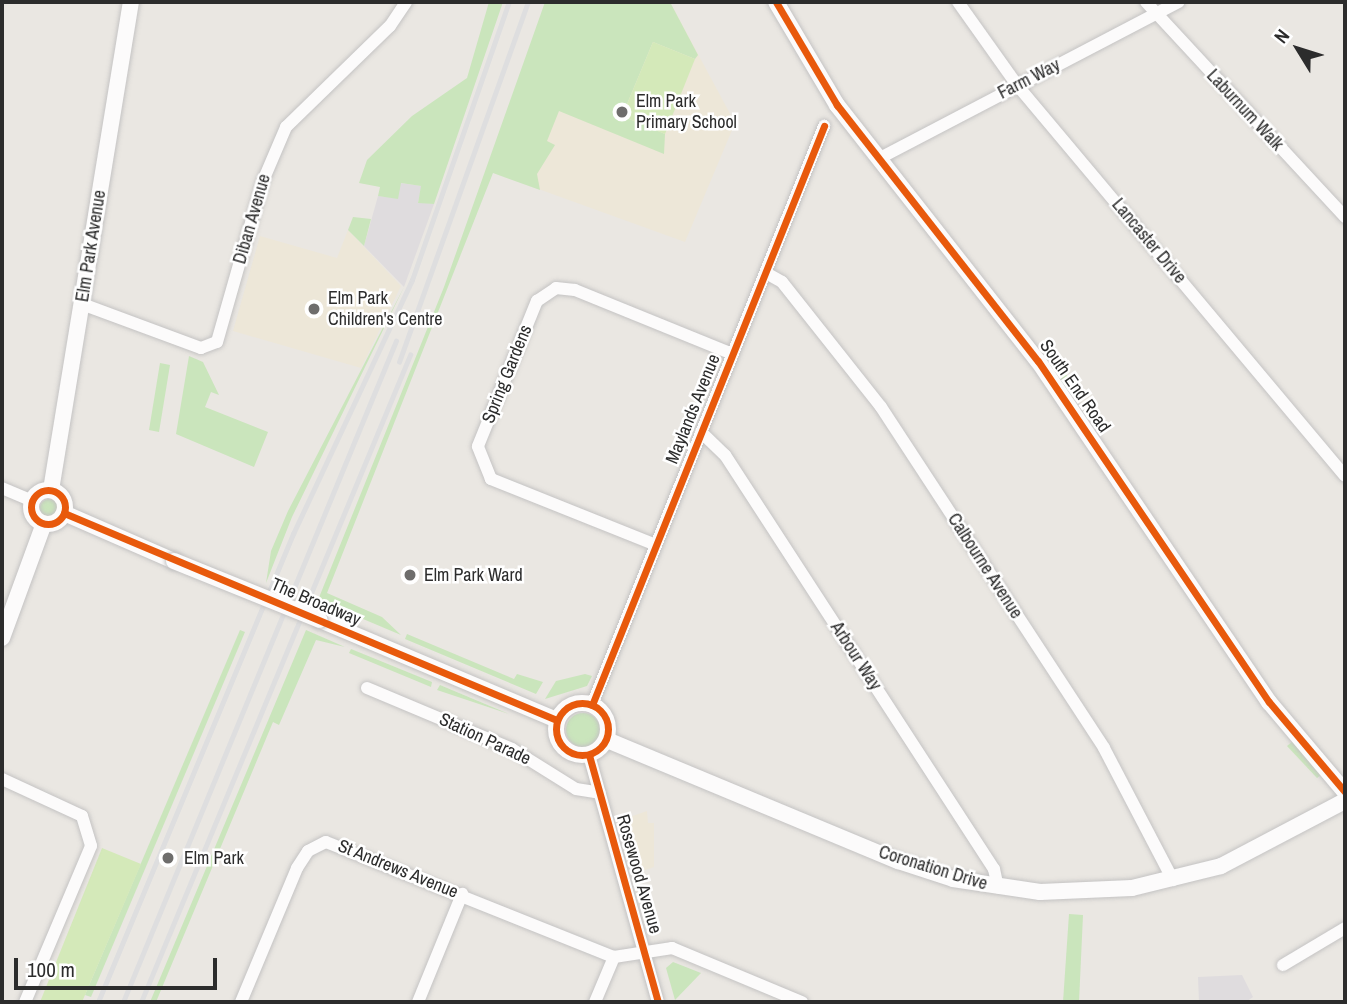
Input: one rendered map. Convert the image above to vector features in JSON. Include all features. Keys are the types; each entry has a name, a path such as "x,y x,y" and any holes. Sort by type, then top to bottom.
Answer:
{"street":[{"name":"Elm Park Avenue","path":"51,490 131,2"},
{"name":"Diban Avenue","path":"82,304 201,348 216,342 263,181 286,127 390,26 406,2"},
{"name":"South End Road","path":"776,2 837,105 1038,361 1269,702 1345,792"},
{"name":"Lancaster Drive","path":"958,2 1017,85 1345,477"},
{"name":"Laburnum Walk","path":"1146,2 1345,217"},
{"name":"Farm Way","path":"880,158 1179,2"},
{"name":"Maylands Avenue","path":"592,705 824,126"},
{"name":"Calbourne Avenue","path":"766,273 790,292 881,407 1104,748 1173,880"},
{"name":"Spring Gardens","path":"656,545 491,479 478,460 478,446 537,301 556,288 575,290 733,354"},
{"name":"Arbour Way","path":"701,432 725,455 994,869 998,888"},
{"path":"2,488 32,501"},
{"path":"2,638 44,523 64,513 63,499 51,490 32,501"},
{"path":"32,501 33,514 44,523"},
{"name":"The Broadway","path":"64,513 557,720"},
{"name":"Station Parade","path":"367,688 512,749 576,789 600,793"},
{"path":"592,705 607,719 607,740 589,755 567,751 555,732 557,720 568,707 592,705"},
{"name":"Coronation Drive","path":"607,740 898,861 998,888 1077,894 1173,880 1221,866 1345,802"},
{"name":"Rosewood Avenue","path":"589,755 658,1002"},
{"path":"2,779 68,805 82,816 90,838 25,1002"},
{"name":"St Andrews Avenue","path":"241,1002 297,867 308,851 326,842 462,894 614,957"},
{"path":"418,1002 462,894"},
{"path":"1283,965 1345,930"},
{"path":"595,1002 614,957 644,950 672,948 802,1002"}],"shaded area":[{"name":"Elm Park Primary School","path":"670,2 735,123 685,242 494,173"},
{"path":"400,183 422,186 418,202 434,204 404,287 364,246 378,196 397,198"},
{"name":"Elm Park Children's Centre","path":"348,230 401,286 361,368 233,331 260,236 337,258"},
{"path":"647,811 648,823 654,823 654,867 640,872 624,819"},
{"path":"1242,975 1253,997 1246,1002 1199,1002 1198,977"}],"green space":[{"path":"489,2 503,2 434,204 418,203 421,186 401,183 398,199 378,196 380,187 359,183 367,160 412,116 467,78"},
{"path":"545,2 670,2 698,55 695,59 653,42 622,116 665,134 664,154 559,111 547,141 555,145 537,174 540,190 493,173 327,593 382,617 401,635 318,600 444,287"},
{"path":"653,42 695,59 665,134 622,116"},
{"path":"353,217 371,219 364,246 348,230"},
{"path":"404,287 292,517 266,583 271,551 288,511"},
{"path":"189,356 203,362 219,395 211,392 205,407 268,432 254,467 176,434"},
{"path":"160,363 170,365 159,432 149,430"},
{"path":"1060,366 1076,388 1068,391 1054,370"},
{"path":"49,499 55,502 58,508 55,514 49,517 43,514 40,508 43,502"},
{"path":"240,630 245,632 91,997 85,995"},
{"path":"306,630 345,647 316,640 279,725 273,722 156,1002 150,1002"},
{"path":"407,634 514,679 517,674 543,682 536,694 405,639"},
{"path":"351,649 432,682 431,687 349,653"},
{"path":"585,674 592,676 587,686 545,699 556,681"},
{"path":"440,685 509,714 437,690"},
{"path":"583,713 595,718 600,730 595,742 583,747 571,742 566,730 571,718"},
{"path":"1293,741 1321,775 1317,778 1287,746"},
{"path":"102,848 141,864 82,1002 40,1002"},
{"path":"1069,914 1083,915 1079,1002 1063,1002"},
{"path":"673,962 701,973 675,1000 666,968"}],"railway":[{"path":"98,1002 293,534 412,280 509,2"},
{"path":"399,362 528,2"},
{"path":"123,1002 396,341"},
{"path":"141,1002 410,355"}],"cycle path":[{"path":"776,2 837,105 1038,361 1269,702 1345,792"},
{"path":"592,705 824,126"},
{"path":"48,490 60,495 65,507 60,519 48,524 36,519 31,507 36,495 48,490"},
{"path":"64,513 557,720"},
{"path":"582,703 601,710 608,729 601,748 582,755 563,748 556,729 563,710 582,703"},
{"path":"589,755 658,1002"}],"place":[{"name":"Elm Park Primary School","path":"622,112"},
{"name":"Elm Park Children's Centre","path":"314,309"},
{"name":"Elm Park Ward","path":"410,575"},
{"name":"Elm Park","path":"168,858"}]}
